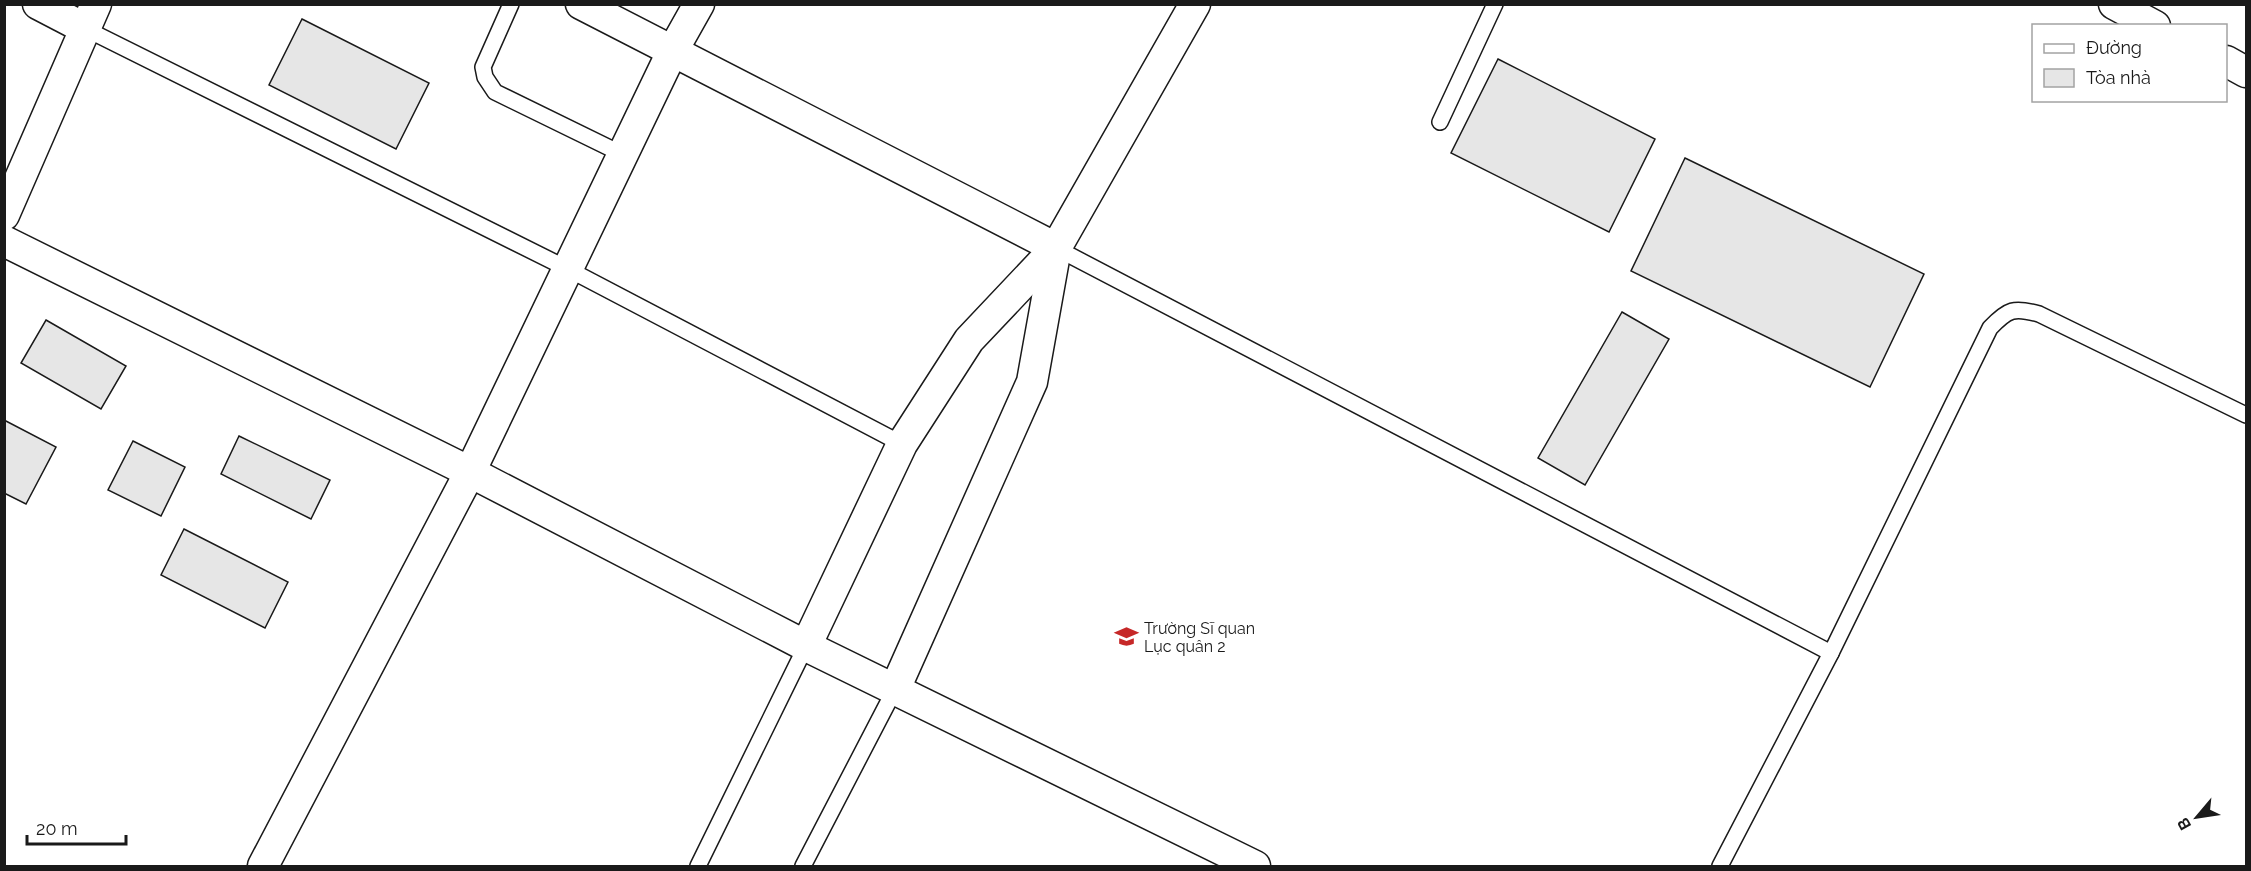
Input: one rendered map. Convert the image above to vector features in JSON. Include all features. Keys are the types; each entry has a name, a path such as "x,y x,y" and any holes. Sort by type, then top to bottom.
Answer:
{"street":[{"path":"4,215 91,17 38,4"},
{"path":"581,4 1056,248"},
{"path":"263,867 470,472 672,52 699,4"},
{"path":"806,646 902,444 969,340 1056,248 1171,50 1195,4"},
{"path":"2114,4 2151,24"},
{"path":"2227,62 2247,72"},
{"path":"4,241 470,472 806,646 1255,867"},
{"path":"895,689 1032,382 1056,248"}],"lane":[{"path":"511,4 483,67 489,85 495,92 624,155"},
{"path":"1440,122 1494,4"},
{"path":"91,17 902,444"},
{"path":"1056,248 1831,653"},
{"path":"1720,867 1831,653 1990,328 2004,313 2020,309 2039,314 2247,415"},
{"path":"698,867 806,646"},
{"path":"803,867 895,689"}],"building":[{"path":"302,19 429,83 396,149 269,85"},
{"path":"1498,59 1655,139 1609,232 1451,153"},
{"path":"1685,158 1924,274 1870,387 1631,271"},
{"path":"1622,312 1669,339 1585,485 1538,458"},
{"path":"46,320 126,366 101,409 21,363"},
{"path":"4,420 56,447 26,504 4,493"},
{"path":"239,436 330,480 311,519 221,474"},
{"path":"133,441 185,467 161,516 108,490"},
{"path":"184,529 288,582 265,628 161,575"}],"place":[{"name":"Trường Sĩ quan Lục quân 2","path":"1126,637"}]}
